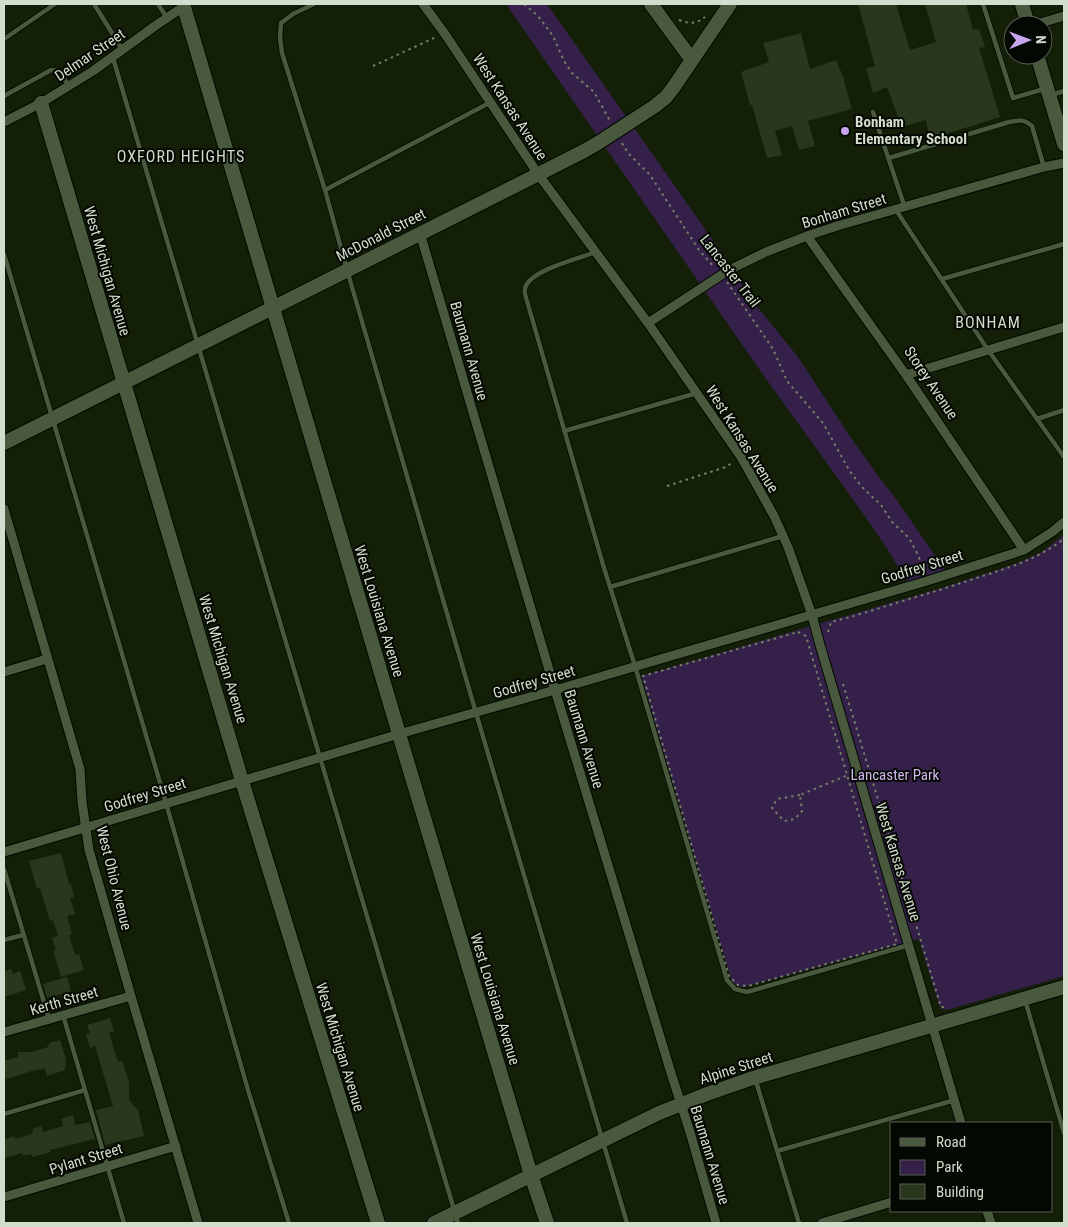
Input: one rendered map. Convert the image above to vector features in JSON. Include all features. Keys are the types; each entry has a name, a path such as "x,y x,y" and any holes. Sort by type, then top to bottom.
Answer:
{"street":[{"name":"West Kansas Avenue","path":"423,4 538,174 697,393 741,458 774,516 788,547 812,615 961,1122"},
{"path":"651,4 692,60"},
{"name":"McDonald Street","path":"4,443 598,143 666,97 730,4"},
{"name":"Delmar Street","path":"4,122 41,103 113,58 186,5"},
{"name":"West Louisiana Avenue","path":"186,5 272,308 531,1175 548,1223"},
{"path":"1040,65 1064,144"},
{"name":"West Michigan Avenue","path":"41,103 242,781 378,1223"},
{"name":"Bonham Street","path":"648,323 729,270 750,259 807,236 1044,167 1064,163"},
{"name":"Baumann Avenue","path":"420,233 555,690 716,1223"},
{"name":"Storey Avenue","path":"807,236 906,375 1024,550"},
{"path":"906,375 1064,328"},
{"name":"West Ohio Avenue","path":"4,509 80,769 82,802 89,850 198,1223"},
{"name":"Godfrey Street","path":"4,852 399,734 927,581 1024,550 1064,522"},
{"path":"4,672 47,659"},
{"name":"Alpine Street","path":"434,1223 457,1218 531,1175 680,1104 755,1078 1064,987"},
{"name":"Kerth Street","path":"4,1032 131,996"},
{"name":"Pylant Street","path":"4,1197 176,1146"},
{"path":"822,1223 890,1203"}],"lane":[{"path":"4,39 54,4"},
{"path":"94,4 123,50"},
{"path":"158,4 167,18"},
{"path":"314,4 292,14 281,23 282,54 325,190 476,713 627,1223"},
{"path":"983,4 1013,98 1064,91"},
{"path":"113,58 457,1218"},
{"path":"4,96 51,70 59,71 69,86"},
{"path":"325,190 491,102"},
{"path":"873,112 888,158 900,209 988,350 1064,457"},
{"path":"888,158 1020,120 1026,121 1032,126 1044,167"},
{"path":"942,279 1064,244"},
{"path":"596,252 542,271 531,278 525,288 527,301 727,980 735,989 746,992 909,945"},
{"path":"4,254 166,803 248,1090 289,1223"},
{"path":"564,431 697,393"},
{"path":"1037,419 1064,410"},
{"path":"610,587 783,536"},
{"path":"4,869 49,1019"},
{"path":"4,940 23,934"},
{"path":"1024,999 1064,1133"},
{"path":"63,1016 124,1223"},
{"path":"755,1078 799,1223"},
{"path":"4,1114 84,1090"},
{"path":"777,1151 955,1100"}],"path":[{"name":"Lancaster Trail","path":"524,4 538,16 553,36 564,61 572,73 594,92 628,153 650,175 699,250 722,275 760,329 773,349 787,381 823,423 849,470 861,486 881,505 892,522 909,538 918,555 927,581"},
{"path":"673,17 688,23 699,22 709,13"},
{"path":"373,66 423,42 445,34"},
{"path":"667,486 726,467 741,458"},
{"path":"827,632 831,622 943,590 1015,566 1049,551 1064,539"},
{"path":"798,632 806,636 848,776 897,944 748,986 738,985 728,976 643,676 798,632"},
{"path":"842,680 941,1007 951,1008"},
{"path":"800,795 802,811 795,819 784,821 772,808 778,799 800,795 848,776"}],"green space":[{"path":"506,4 547,4 724,256 756,305 798,357 851,438 947,573 909,586 862,512 759,369"},
{"name":"Lancaster Park","path":"1064,535 1064,976 947,1010 942,1009 939,1005 919,939 744,987 737,986 732,982 641,676 945,587 1018,563 1040,553"}],"building":[{"path":"858,4 896,4 910,50 936,42 925,4 966,4 973,30 979,29 985,47 979,48 1000,117 930,139 926,120 902,127 887,87 873,93 866,68 875,66"},
{"path":"801,33 810,69 836,60 845,81 852,109 808,121 815,146 799,150 792,126 775,131 782,155 767,158 741,72 769,62 763,43"},
{"path":"61,853 74,897 70,898 75,914 67,916 72,934 69,935 75,955 79,954 84,970 61,977 53,950 56,950 52,938 58,936 53,920 50,921 40,888 37,889 29,861"},
{"path":"11,969 13,974 20,971 26,990 4,997 4,971"},
{"path":"67,977 71,991 47,998 43,984"},
{"path":"110,1018 114,1031 109,1033 118,1062 122,1060 129,1082 129,1100 138,1110 144,1136 105,1145 96,1110 113,1106 95,1046 90,1048 86,1034 90,1033 87,1025"},
{"path":"60,1040 66,1060 65,1070 47,1076 45,1068 38,1069 6,1079 4,1061 18,1057 18,1052 31,1052 48,1047 49,1043"},
{"path":"73,1115 75,1125 90,1122 95,1139 50,1150 51,1152 32,1157 31,1154 23,1156 22,1153 4,1158 4,1139 15,1136 15,1139 32,1134 33,1129 41,1126 43,1132 63,1126 61,1119"}],"place":[{"name":"Bonham Elementary School","path":"845,131"}],"district":[{"name":"OXFORD HEIGHTS","path":"181,156"},
{"name":"BONHAM","path":"988,322"}]}
